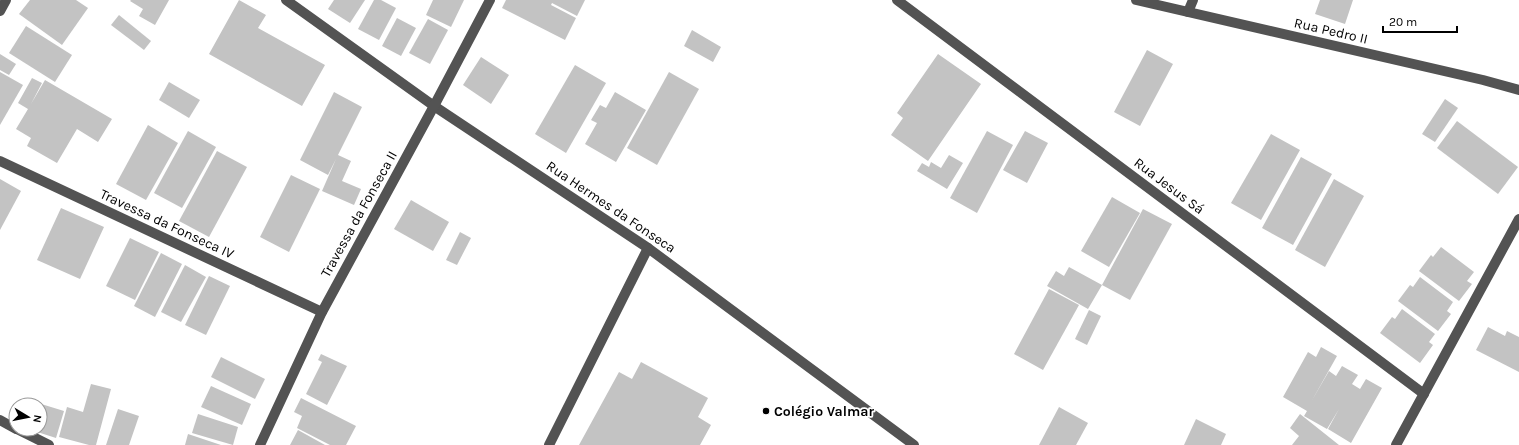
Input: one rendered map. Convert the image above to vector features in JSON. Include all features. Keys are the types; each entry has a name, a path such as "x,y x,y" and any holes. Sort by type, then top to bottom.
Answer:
{"street":[{"path":"0,11 6,0"},
{"name":"Rua Hermes da Fonseca","path":"286,0 434,106 648,248 914,445"},
{"name":"Travessa da Fonseca II","path":"260,445 322,312 490,0"},
{"name":"Rua Jesus Sá","path":"897,0 926,20 1424,394"},
{"name":"Rua Pedro II","path":"1136,0 1483,80 1519,90"},
{"path":"1188,12 1193,0"},
{"name":"Travessa da Fonseca IV","path":"0,161 322,312"},
{"path":"1396,445 1519,219"},
{"path":"549,445 648,248"},
{"path":"32,437 48,445"}],"building":[{"path":"30,0 76,0 88,8 62,45 19,14"},
{"path":"169,0 155,25 139,16 143,9 130,1"},
{"path":"239,0 266,15 258,28 325,65 302,106 209,54"},
{"path":"334,0 365,0 350,23 328,9"},
{"path":"374,0 381,0 396,8 379,40 358,29"},
{"path":"433,0 464,0 451,27 426,15"},
{"path":"506,0 585,0 577,16 552,3 551,5 576,18 565,40 502,8"},
{"path":"1320,0 1353,0 1345,24 1315,14"},
{"path":"119,15 151,41 144,50 111,25"},
{"path":"397,18 416,28 401,56 382,46"},
{"path":"428,19 448,30 430,64 409,53"},
{"path":"26,26 72,55 55,82 9,53"},
{"path":"692,30 721,47 713,62 684,46"},
{"path":"1147,50 1173,64 1140,126 1114,112"},
{"path":"0,54 16,64 9,75 0,70"},
{"path":"938,54 981,84 928,161 891,135 903,118 897,113"},
{"path":"481,57 509,75 491,104 463,85"},
{"path":"575,65 606,83 566,153 535,134"},
{"path":"0,72 23,85 0,125"},
{"path":"669,72 699,89 657,165 627,148"},
{"path":"32,78 42,83 31,104 45,80 112,119 98,142 77,129 57,163 27,146 31,138 16,129 28,109 18,103"},
{"path":"169,82 200,100 189,118 159,100"},
{"path":"334,92 362,107 338,155 351,161 342,181 361,189 354,205 322,191 336,159 328,175 300,160"},
{"path":"615,92 646,110 616,162 585,144 597,123 591,120 600,105 606,108"},
{"path":"1445,99 1458,108 1435,142 1422,134"},
{"path":"1457,121 1518,167 1498,194 1437,148"},
{"path":"148,125 178,143 146,200 116,184"},
{"path":"188,131 216,147 182,208 154,193"},
{"path":"987,131 1013,145 977,213 950,198"},
{"path":"1025,131 1048,143 1027,183 1003,170"},
{"path":"1271,134 1300,150 1261,220 1231,203"},
{"path":"217,151 247,167 209,237 179,221"},
{"path":"949,155 963,163 947,189 917,171 922,163 929,167 931,162 941,168"},
{"path":"1301,157 1332,174 1293,245 1262,228"},
{"path":"291,175 320,189 289,252 260,237"},
{"path":"0,179 21,191 0,230"},
{"path":"1334,179 1364,196 1325,267 1295,250"},
{"path":"1112,197 1140,213 1109,267 1081,251"},
{"path":"411,200 449,222 433,251 394,229"},
{"path":"61,208 104,227 80,279 37,260"},
{"path":"1143,209 1172,224 1130,300 1102,285"},
{"path":"460,232 471,238 457,265 446,260"},
{"path":"130,238 159,252 135,300 106,286"},
{"path":"1441,247 1474,272 1467,281 1472,284 1459,301 1419,271 1431,255 1433,257"},
{"path":"161,253 182,264 155,317 134,306"},
{"path":"185,265 206,277 181,322 161,312"},
{"path":"1069,267 1102,285 1088,309 1047,286 1056,271 1064,276"},
{"path":"209,276 230,286 206,335 185,325"},
{"path":"1420,277 1453,302 1447,311 1451,314 1438,331 1398,301 1410,285 1413,287"},
{"path":"1049,289 1079,305 1043,370 1014,354"},
{"path":"1402,309 1435,334 1429,342 1433,345 1420,363 1380,333 1392,317 1395,319"},
{"path":"1089,310 1101,316 1087,345 1075,339"},
{"path":"1488,327 1505,336 1507,331 1519,337 1519,372 1476,350"},
{"path":"1321,347 1337,356 1311,402 1329,371 1336,376 1342,366 1358,375 1352,384 1360,389 1366,379 1382,388 1351,443 1328,429 1339,409 1327,429 1304,416 1307,411 1283,397 1308,352 1316,357"},
{"path":"321,354 347,366 327,405 306,394 322,362 318,360"},
{"path":"221,357 265,379 255,399 211,377"},
{"path":"641,362 708,398 698,417 711,425 700,445 579,445 619,372 632,379"},
{"path":"91,384 111,389 96,445 89,445 59,437 67,407 83,412"},
{"path":"211,386 251,404 242,425 201,407"},
{"path":"301,398 356,426 346,445 330,445 297,428 302,416 294,412"},
{"path":"48,406 64,411 56,438 48,435"},
{"path":"1059,407 1088,423 1076,445 1039,445"},
{"path":"118,409 139,416 129,445 106,445"},
{"path":"198,414 238,427 233,445 192,433"},
{"path":"1300,414 1339,445 1292,445 1299,436 1290,428"},
{"path":"1196,419 1226,434 1221,445 1184,445"},
{"path":"298,430 325,445 290,445"},
{"path":"188,434 221,445 185,445"}],"place":[{"name":"Colégio Valmar","path":"766,411"}]}
